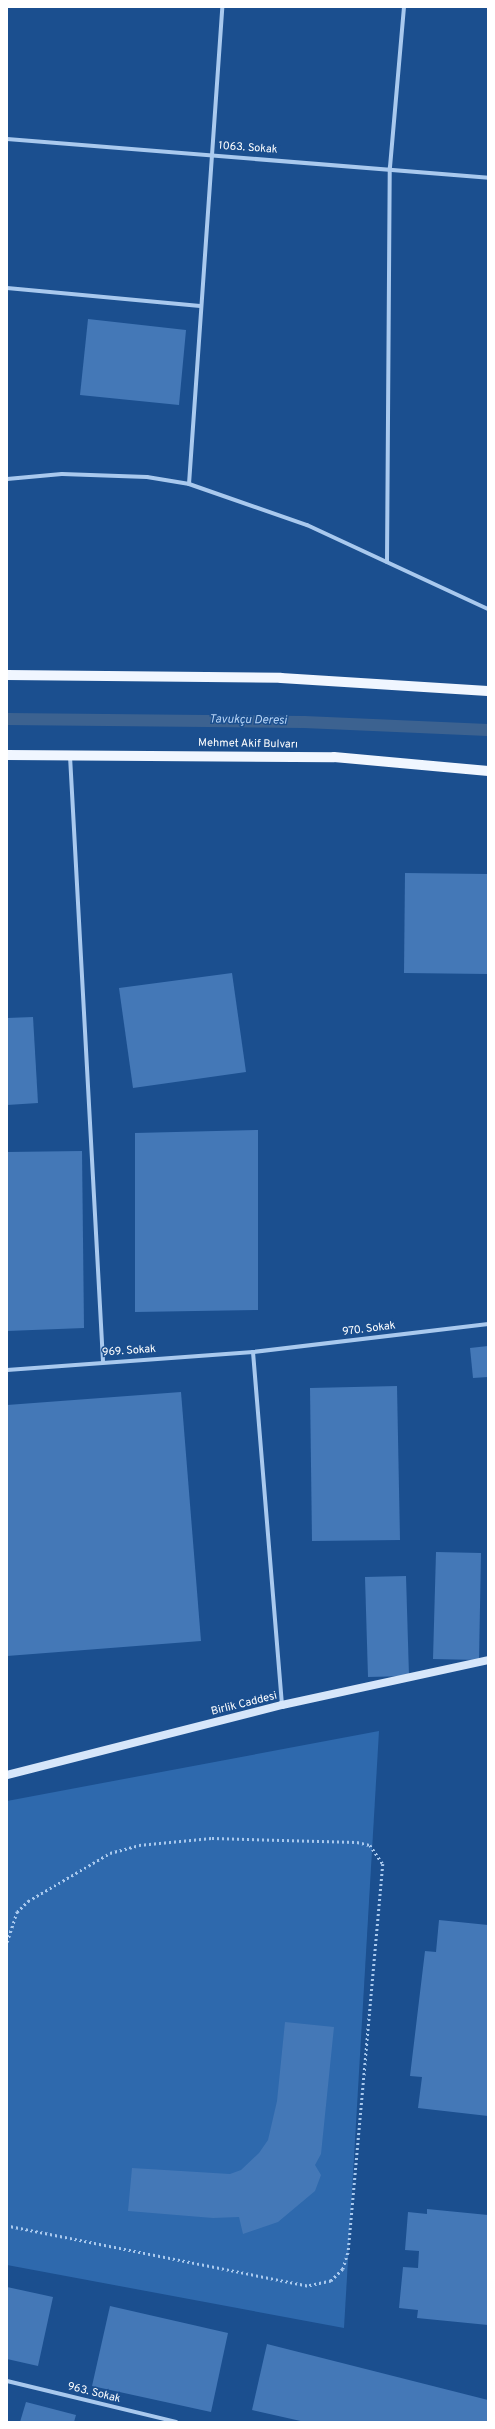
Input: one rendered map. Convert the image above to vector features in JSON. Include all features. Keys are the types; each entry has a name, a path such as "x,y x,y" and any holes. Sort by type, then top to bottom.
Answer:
{"main road":[{"path":"7,675 281,678 488,691"},
{"name":"Mehmet Akif Bulvarı","path":"7,755 70,754 334,757 488,771"},
{"name":"Birlik Caddesi","path":"7,1775 282,1705 488,1660"}],"street":[{"path":"189,484 200,306 213,154 222,7"},
{"path":"387,562 390,167 404,7"},
{"name":"1063. Sokak","path":"7,139 390,167 488,178"},
{"path":"7,288 200,306"},
{"path":"7,479 62,474 147,477 189,484 307,525 488,609"},
{"path":"70,754 103,1361"},
{"name":"970. Sokak","path":"253,1352 488,1324"},
{"path":"253,1352 282,1705"},
{"name":"969. Sokak","path":"7,1370 103,1361 253,1352"},
{"name":"963. Sokak","path":"7,2381 176,2422"}],"path":[{"path":"7,1942 17,1912 28,1901 110,1853 139,1846 212,1838 358,1842 370,1845 383,1864 348,2253 343,2269 331,2281 307,2286 7,2226"}],"shaded area":[{"path":"379,1731 344,2328 7,2265 7,1801"}],"building":[{"path":"88,319 186,330 179,405 80,395"},
{"path":"405,873 488,874 488,974 404,973"},
{"path":"232,973 246,1072 133,1088 119,988"},
{"path":"33,1017 38,1103 7,1105 7,1018"},
{"path":"258,1130 258,1310 135,1312 135,1133"},
{"path":"82,1151 84,1328 7,1331 7,1152"},
{"path":"488,1346 488,1377 473,1378 470,1348"},
{"path":"397,1386 400,1540 312,1541 310,1388"},
{"path":"181,1392 201,1641 7,1656 7,1405"},
{"path":"436,1552 481,1553 479,1660 433,1659"},
{"path":"406,1576 409,1676 368,1677 365,1577"},
{"path":"439,1920 488,1925 488,2116 418,2108 422,2077 410,2076 425,1951 436,1952"},
{"path":"285,2022 334,2027 321,2154 315,2165 321,2175 315,2191 278,2222 243,2234 239,2217 213,2218 128,2211 132,2168 230,2174 241,2170 259,2153 268,2140 277,2101"},
{"path":"427,2209 488,2215 488,2325 417,2318 418,2310 399,2308 403,2267 418,2268 419,2251 405,2250 408,2212 427,2214"},
{"path":"7,2287 53,2297 38,2366 7,2359"},
{"path":"110,2306 228,2333 211,2412 92,2386"},
{"path":"267,2344 488,2400 488,2422 305,2422 252,2410"},
{"path":"26,2402 76,2415 74,2422 20,2422"}],"waterway":[{"name":"Tavukçu Deresi","path":"7,719 304,722 488,730"}]}
